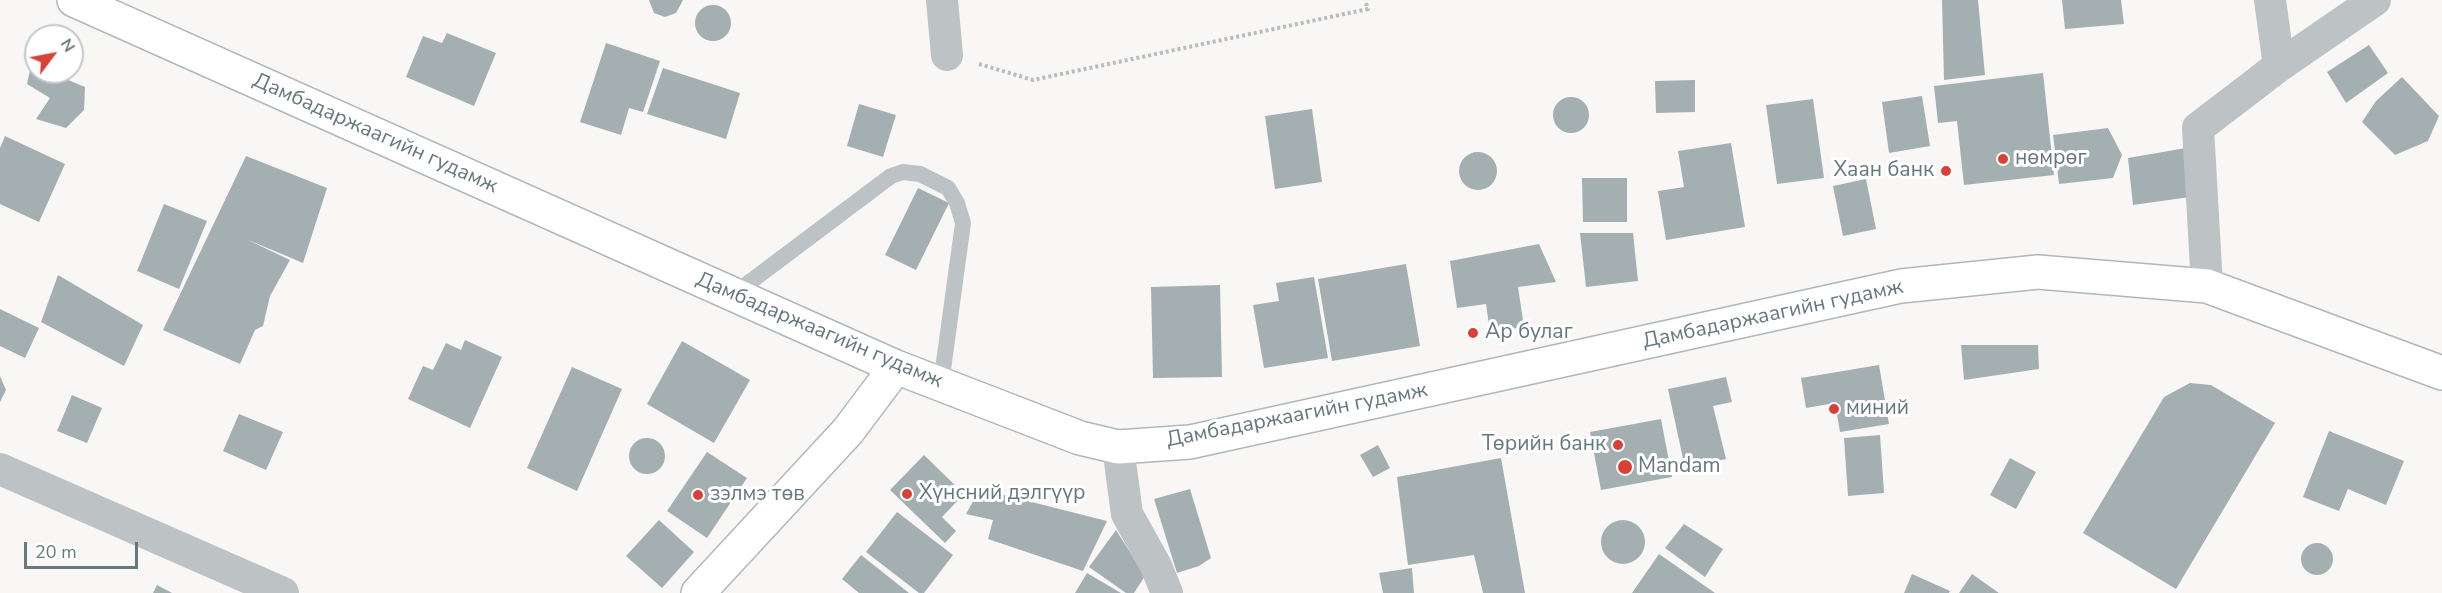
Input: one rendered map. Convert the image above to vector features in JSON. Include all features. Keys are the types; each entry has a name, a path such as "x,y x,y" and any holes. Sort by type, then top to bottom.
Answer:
{"main road":[{"name":"Дамбадаржаагийн гудамж","path":"74,0 896,367 1080,438 1118,447 1190,442 1901,286 2038,272 2207,286 2442,373"},
{"path":"698,593 848,431 896,367"}],"street":[{"path":"942,0 947,55"},
{"path":"2270,0 2279,66"},
{"path":"2207,286 2198,128 2279,66 2375,0"},
{"path":"1118,447 1127,514 1156,566 1167,593"},
{"path":"0,469 283,593"}],"lane":[{"path":"734,294 891,176 903,172 920,174 948,188 957,203 963,223 941,384"}],"path":[{"path":"947,55 1033,80 1368,9 1365,0"}],"building":[{"path":"649,0 683,0 676,13 665,17 654,13"},
{"path":"1942,0 1978,0 1985,75 1944,80"},
{"path":"2062,0 2121,0 2124,24 2065,29"},
{"path":"713,5 725,11 731,23 725,35 713,41 701,35 695,23 701,11"},
{"path":"447,33 496,53 474,106 406,77 423,36 442,43"},
{"path":"606,43 660,61 643,112 629,108 621,135 580,122"},
{"path":"2369,45 2388,73 2346,103 2327,72"},
{"path":"663,68 740,93 726,139 647,114"},
{"path":"2043,73 2054,175 1964,185 1957,121 1938,123 1934,86"},
{"path":"2402,77 2439,116 2428,141 2395,155 2362,122 2376,101"},
{"path":"1695,80 1695,112 1656,113 1655,81"},
{"path":"27,84 78,84 85,87 84,110 66,128 36,119 50,98"},
{"path":"1922,96 1930,146 1889,153 1882,102"},
{"path":"1571,97 1584,102 1589,115 1584,128 1571,133 1558,128 1553,115 1558,102"},
{"path":"1813,99 1824,178 1777,184 1766,105"},
{"path":"859,104 896,115 883,157 847,146"},
{"path":"1312,109 1322,182 1275,189 1265,116"},
{"path":"2108,128 2122,155 2113,178 2059,184 2053,135"},
{"path":"5,136 65,164 39,222 0,204 0,148"},
{"path":"1731,143 1745,227 1666,240 1658,191 1684,187 1678,151"},
{"path":"2186,148 2190,197 2133,205 2128,158"},
{"path":"1478,152 1491,158 1497,171 1491,184 1478,190 1465,184 1459,171 1465,158"},
{"path":"246,156 327,188 303,263 246,239 290,260 270,296 263,326 255,330 240,364 163,330"},
{"path":"1582,178 1627,178 1627,222 1583,222"},
{"path":"1866,179 1876,229 1843,236 1833,186"},
{"path":"918,188 949,203 916,270 885,255"},
{"path":"164,204 207,221 179,289 137,271"},
{"path":"1580,233 1633,233 1638,281 1586,287"},
{"path":"1539,244 1556,282 1518,287 1524,327 1490,332 1486,304 1457,308 1450,261"},
{"path":"1406,264 1420,346 1332,361 1318,279"},
{"path":"58,275 143,325 124,366 41,322"},
{"path":"1314,277 1328,358 1264,368 1253,305 1279,301 1276,283"},
{"path":"1220,285 1222,377 1153,378 1151,287"},
{"path":"0,309 39,328 25,358 0,346"},
{"path":"465,340 502,357 470,428 408,399 423,366 433,370 446,343 461,350"},
{"path":"682,341 750,380 714,443 647,404"},
{"path":"1961,345 2038,345 2039,369 1964,380"},
{"path":"1879,365 1889,424 1840,432 1835,403 1806,408 1801,378"},
{"path":"572,367 622,389 577,491 527,468"},
{"path":"0,376 6,390 0,402"},
{"path":"1726,377 1732,402 1713,406 1726,459 1685,468 1668,389"},
{"path":"2190,383 2211,385 2275,423 2176,589 2083,533 2164,397"},
{"path":"72,395 102,408 87,443 57,431"},
{"path":"239,414 283,432 266,470 223,451"},
{"path":"1661,419 1672,477 1601,490 1590,432"},
{"path":"2329,431 2404,461 2386,505 2348,489 2339,511 2303,497"},
{"path":"1880,435 1884,493 1848,496 1844,438"},
{"path":"647,438 659,444 665,456 659,468 647,474 635,468 629,456 635,444"},
{"path":"1378,445 1390,468 1373,477 1360,455"},
{"path":"707,452 747,478 707,538 667,511"},
{"path":"924,455 964,494 942,517 956,531 945,543 890,490"},
{"path":"1501,458 1525,593 1483,593 1474,555 1408,565 1397,477"},
{"path":"2010,458 2036,472 2016,509 1990,495"},
{"path":"980,489 1107,521 1083,571 988,539 993,520 966,514"},
{"path":"1190,489 1211,558 1199,566 1177,573 1154,499"},
{"path":"897,512 953,555 924,593 919,593 866,552"},
{"path":"659,520 694,552 662,588 626,556"},
{"path":"1623,520 1639,526 1645,542 1639,558 1623,564 1607,558 1601,542 1607,526"},
{"path":"1684,524 1723,549 1705,577 1665,548"},
{"path":"1116,530 1145,576 1134,593 1126,593 1089,567"},
{"path":"2317,543 2328,548 2333,559 2328,570 2317,575 2306,570 2301,559 2306,548"},
{"path":"1659,554 1715,593 1632,593"},
{"path":"861,555 909,593 859,593 842,579"},
{"path":"1412,568 1414,593 1383,593 1379,573"},
{"path":"1087,573 1121,593 1075,593"},
{"path":"1912,574 1950,591 1949,593 1904,593"},
{"path":"1972,574 1999,593 1959,593"},
{"path":"157,585 172,593 153,593"}],"place":[{"name":"нөмрөг","path":"2003,159"},
{"name":"Хаан банк","path":"1946,171"},
{"name":"Ар булаг","path":"1473,333"},
{"name":"миний","path":"1834,409"},
{"name":"Төрийн банк","path":"1618,445"},
{"name":"Mandam","path":"1625,467"},
{"name":"Хүнсний дэлгүүр","path":"907,494"},
{"name":"зэлмэ төв","path":"698,495"}]}
